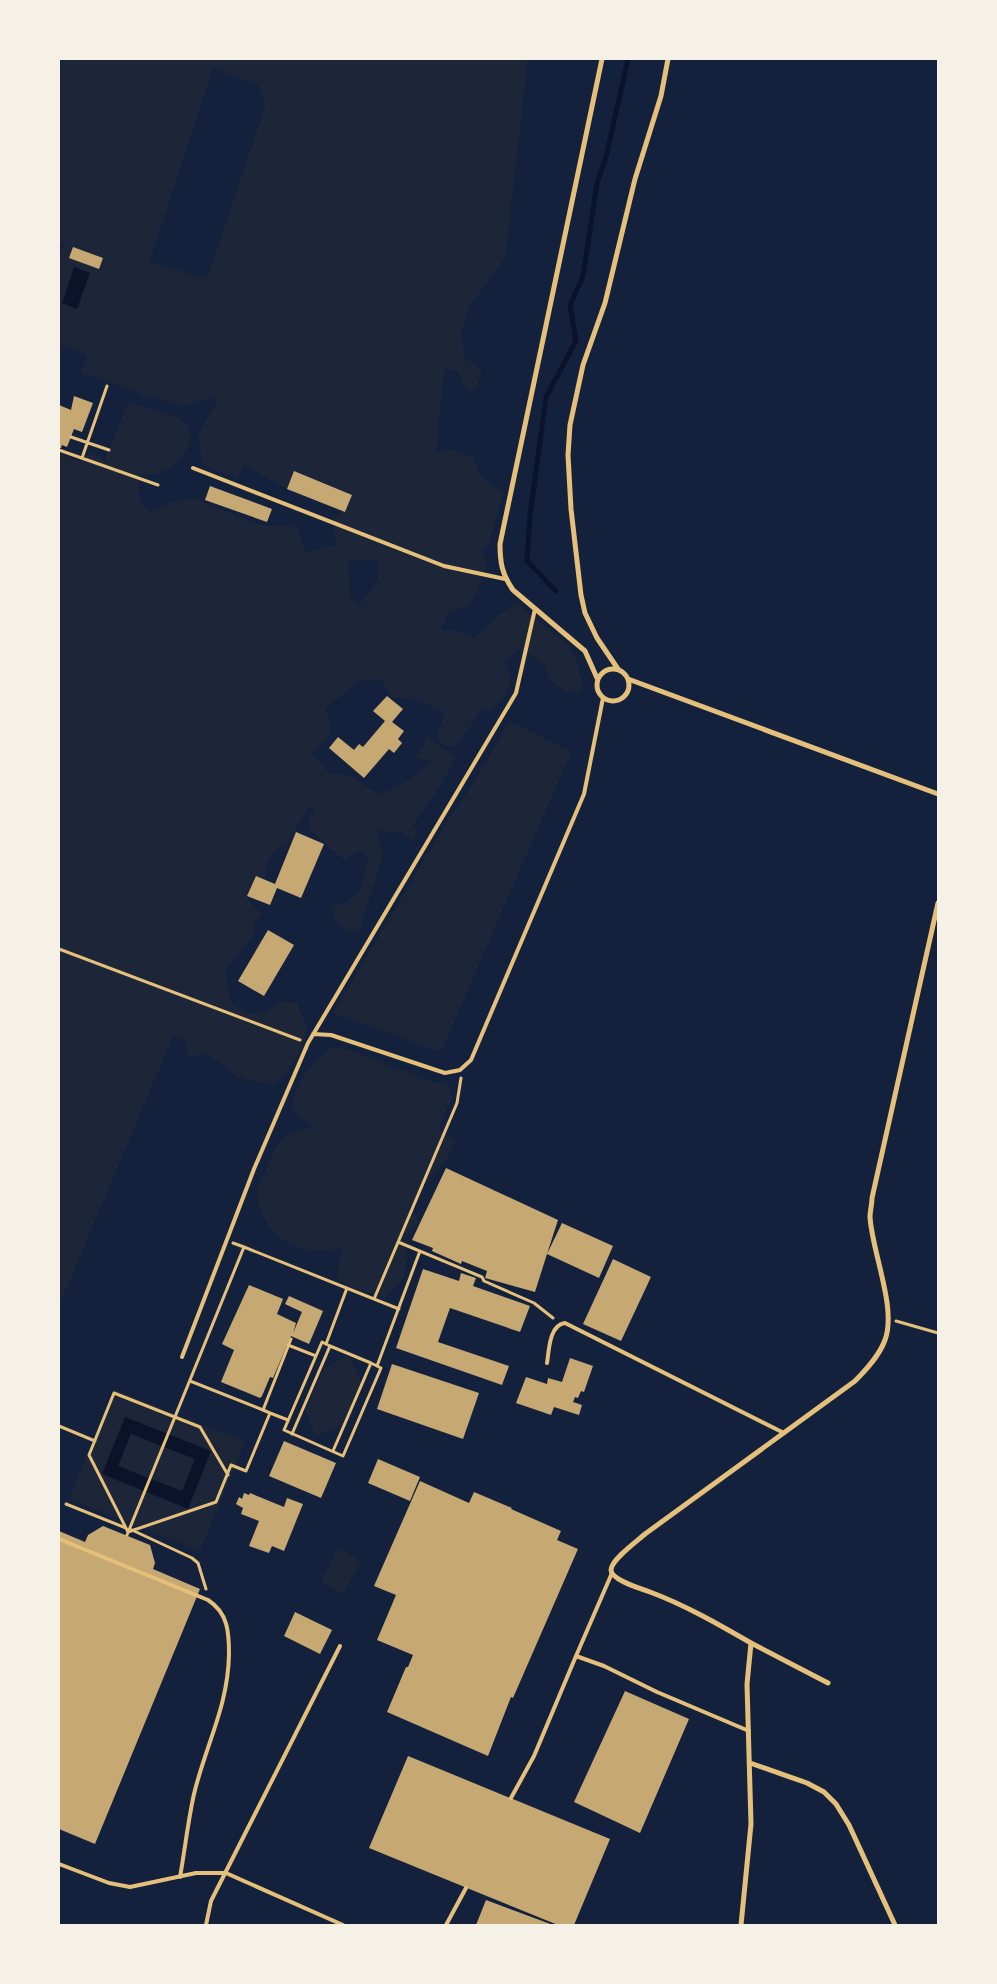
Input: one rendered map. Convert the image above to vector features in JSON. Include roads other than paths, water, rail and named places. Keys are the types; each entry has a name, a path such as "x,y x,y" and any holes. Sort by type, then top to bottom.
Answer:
{"street":[{"path":"597,678 584,651 521,598 505,579 500,566 500,544 602,59"},
{"path":"618,669 585,613 571,509 568,455 574,399 583,365 604,304 635,179 662,96 668,59"},
{"path":"610,668 618,669 625,673 629,686 623,698 617,701 610,701 598,693 597,678 602,671 610,668"},
{"path":"628,679 938,794"},
{"path":"828,1683 666,1598 626,1583 612,1574 612,1564 645,1534 856,1381 870,1365 885,1339 887,1319 883,1284 870,1217 872,1198 938,903"},
{"path":"741,1925 751,1824 747,1684 751,1642"},
{"path":"750,1764 807,1784 824,1792 836,1804 849,1824 895,1925"}],"lane":[{"path":"193,468 444,566 505,579"},
{"path":"182,1357 254,1169 308,1043 516,692 535,609"},
{"path":"313,1034 331,1035 437,1072 445,1073 460,1070 467,1066 475,1054 584,794 603,698"},
{"path":"547,1363 554,1329 560,1324 565,1323 784,1433"},
{"path":"59,1539 211,1601 222,1613 228,1628 227,1685 218,1722 194,1794 180,1877"},
{"path":"511,1798 534,1756 612,1574"},
{"path":"206,1925 211,1901 340,1646"},
{"path":"576,1656 604,1666 657,1692 749,1731"},
{"path":"59,1864 109,1883 130,1886 196,1873 226,1873 343,1925"},
{"path":"446,1925 466,1888"}],"waterway":[{"path":"556,591 527,561 530,516 546,397 576,341 570,305 583,276 597,183 606,157 628,59"}]}
